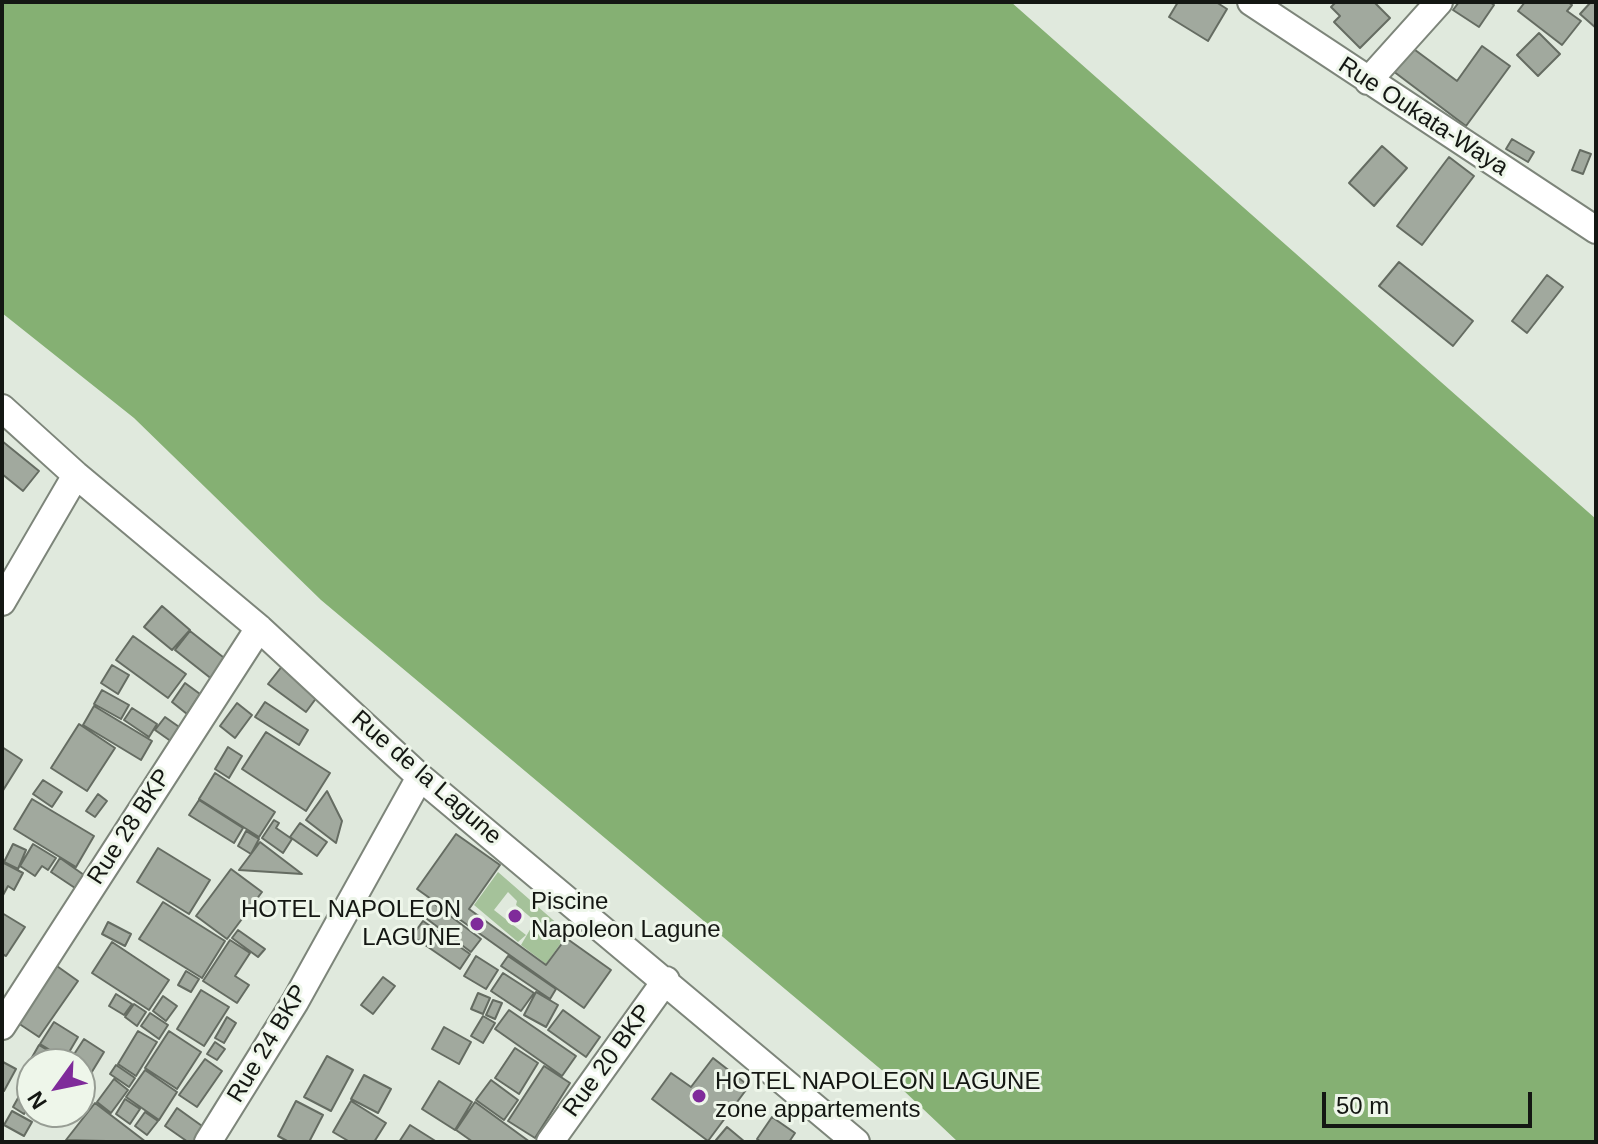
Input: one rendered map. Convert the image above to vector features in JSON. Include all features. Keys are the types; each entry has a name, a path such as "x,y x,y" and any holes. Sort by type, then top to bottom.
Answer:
{"street":[{"name":"Rue Oukata-Waya","path":"1251,2 1596,230"},
{"path":"1368,81 1439,2"},
{"name":"Rue de la Lagune","path":"2,408 76,475 259,628 420,777 856,1142"},
{"path":"2,602 76,475"},
{"name":"Rue 28 BKP","path":"2,1026 259,628"},
{"name":"Rue 24 BKP","path":"208,1142 295,1002 420,777"},
{"name":"Rue 20 BKP","path":"550,1142 666,980"}],"shaded area":[{"path":"2,2 1011,2 1596,519 1596,1142 958,1142 884,1072 321,600 134,418 2,313"},
{"path":"498,872 568,933 546,964 521,945 535,921 516,905 517,901 508,892 494,910 526,935 518,942 474,905"}],"building":[{"path":"1178,2 1216,2 1227,9 1208,41 1169,17"},
{"path":"1336,2 1374,2 1390,18 1360,48 1334,22 1340,16 1331,7"},
{"path":"1459,2 1490,2 1494,5 1479,27 1453,10"},
{"path":"1525,2 1568,2 1572,5 1567,11 1581,21 1562,45 1518,11"},
{"path":"1591,2 1596,2 1596,28 1580,14"},
{"path":"1539,33 1560,54 1538,76 1517,55"},
{"path":"1407,44 1457,81 1482,46 1510,66 1466,126 1389,68"},
{"path":"1512,139 1534,152 1528,162 1506,149"},
{"path":"1382,146 1407,168 1374,206 1349,183"},
{"path":"1580,150 1591,154 1583,174 1572,170"},
{"path":"1449,157 1474,176 1422,245 1397,226"},
{"path":"1399,262 1473,321 1453,346 1379,286"},
{"path":"1547,275 1563,287 1527,333 1512,321"},
{"path":"2,441 39,471 23,491 2,474"},
{"path":"162,606 190,630 172,650 144,627"},
{"path":"190,631 228,661 213,680 175,650"},
{"path":"133,636 186,674 168,698 116,660"},
{"path":"112,665 129,675 118,694 101,683"},
{"path":"283,665 320,693 306,712 268,684"},
{"path":"185,683 200,694 187,714 172,702"},
{"path":"102,690 129,705 121,719 94,704"},
{"path":"265,702 308,730 299,745 255,717"},
{"path":"237,703 252,715 235,738 220,726"},
{"path":"94,706 152,741 141,760 83,725"},
{"path":"132,708 157,724 149,737 124,720"},
{"path":"165,717 182,729 172,742 155,730"},
{"path":"79,724 115,748 87,791 51,768"},
{"path":"266,732 330,773 306,811 242,769"},
{"path":"2,747 22,760 2,792"},
{"path":"228,747 242,756 229,778 215,769"},
{"path":"215,773 275,812 259,837 199,799"},
{"path":"43,780 62,792 52,807 33,794"},
{"path":"327,791 342,821 336,843 306,820"},
{"path":"98,794 107,801 95,817 86,811"},
{"path":"32,799 94,836 76,867 14,829"},
{"path":"199,800 243,828 234,843 189,815"},
{"path":"274,820 279,823 276,828 292,839 283,853 262,838"},
{"path":"300,823 327,842 317,856 290,837"},
{"path":"246,831 259,839 251,854 238,846"},
{"name":"HOTEL NAPOLEON LAGUNE","path":"456,834 500,865 469,909 546,965 566,938 611,970 584,1008 417,889"},
{"path":"260,842 302,874 239,870"},
{"path":"13,844 26,850 18,869 4,862"},
{"path":"33,844 56,858 48,870 42,866 35,876 20,866"},
{"path":"158,848 210,880 189,914 137,882"},
{"path":"60,858 84,875 75,888 51,872"},
{"path":"2,862 23,873 14,890 8,886 2,897"},
{"path":"231,869 262,892 227,939 196,916"},
{"path":"163,902 225,941 202,978 139,939"},
{"path":"433,903 481,939 471,952 423,916"},
{"path":"2,913 25,927 6,956 2,954"},
{"path":"423,921 470,954 460,969 412,936"},
{"path":"108,922 131,934 125,946 102,934"},
{"path":"238,930 265,949 258,957 232,938"},
{"path":"230,940 250,953 235,976 249,985 237,1003 203,981"},
{"path":"112,942 169,980 149,1010 92,973"},
{"path":"476,956 498,970 486,989 464,976"},
{"path":"508,956 556,989 550,999 501,966"},
{"path":"54,964 78,981 39,1037 15,1021"},
{"path":"186,971 199,979 191,992 178,985"},
{"path":"503,973 534,993 521,1011 491,991"},
{"path":"383,977 395,986 373,1014 361,1005"},
{"path":"201,990 229,1007 204,1046 177,1029"},
{"path":"536,992 558,1005 546,1027 524,1015"},
{"path":"478,993 490,998 483,1014 471,1009"},
{"path":"116,994 132,1004 124,1015 109,1006"},
{"path":"163,996 177,1006 166,1021 153,1011"},
{"path":"493,1000 502,1003 495,1019 486,1015"},
{"path":"134,1004 146,1012 137,1026 125,1017"},
{"path":"509,1010 576,1056 562,1076 495,1029"},
{"path":"563,1010 600,1037 586,1057 548,1030"},
{"path":"150,1013 168,1025 159,1039 141,1026"},
{"path":"483,1016 495,1023 483,1043 471,1036"},
{"path":"227,1017 236,1023 224,1043 215,1038"},
{"path":"54,1022 78,1037 72,1048 47,1048 40,1044"},
{"path":"444,1027 471,1042 459,1064 432,1049"},
{"path":"138,1031 157,1042 136,1076 118,1064"},
{"path":"169,1031 201,1052 177,1089 145,1068"},
{"path":"84,1039 104,1052 96,1065 96,1048 78,1048"},
{"path":"215,1042 225,1049 217,1060 207,1054"},
{"path":"515,1048 538,1063 519,1094 495,1078"},
{"path":"327,1056 353,1070 331,1111 304,1097"},
{"path":"713,1058 749,1086 708,1141 652,1099 671,1073 691,1087"},
{"path":"205,1059 222,1071 197,1107 179,1095"},
{"path":"3,1062 16,1069 2,1090"},
{"path":"116,1065 135,1078 129,1087 110,1074"},
{"path":"544,1066 570,1083 535,1138 508,1121"},
{"path":"145,1070 177,1092 159,1120 126,1097"},
{"path":"364,1075 391,1089 378,1113 351,1099"},
{"path":"114,1079 128,1090 111,1113 97,1102"},
{"path":"491,1080 518,1100 504,1120 476,1100"},
{"path":"439,1081 472,1102 455,1130 422,1109"},
{"path":"125,1099 140,1109 130,1124 116,1114"},
{"path":"296,1101 323,1115 309,1142 289,1142 278,1136"},
{"path":"351,1101 386,1123 374,1142 350,1142 333,1132"},
{"path":"475,1102 530,1142 473,1142 456,1130"},
{"path":"96,1104 146,1142 66,1140 75,1128 96,1128"},
{"path":"177,1108 209,1131 202,1142 188,1142 165,1126"},
{"path":"12,1111 16,1113 16,1128 29,1128 24,1136 4,1125"},
{"path":"145,1112 158,1121 147,1135 135,1126"},
{"path":"772,1117 795,1133 789,1142 761,1142 757,1139"},
{"path":"410,1125 437,1142 399,1142"},
{"path":"727,1127 745,1142 718,1142 716,1140"}],"place":[{"name":"Piscine Napoleon Lagune","path":"515,916"},
{"name":"HOTEL NAPOLEON LAGUNE","path":"477,924"},
{"name":"HOTEL NAPOLEON LAGUNE zone appartements","path":"699,1096"}]}
